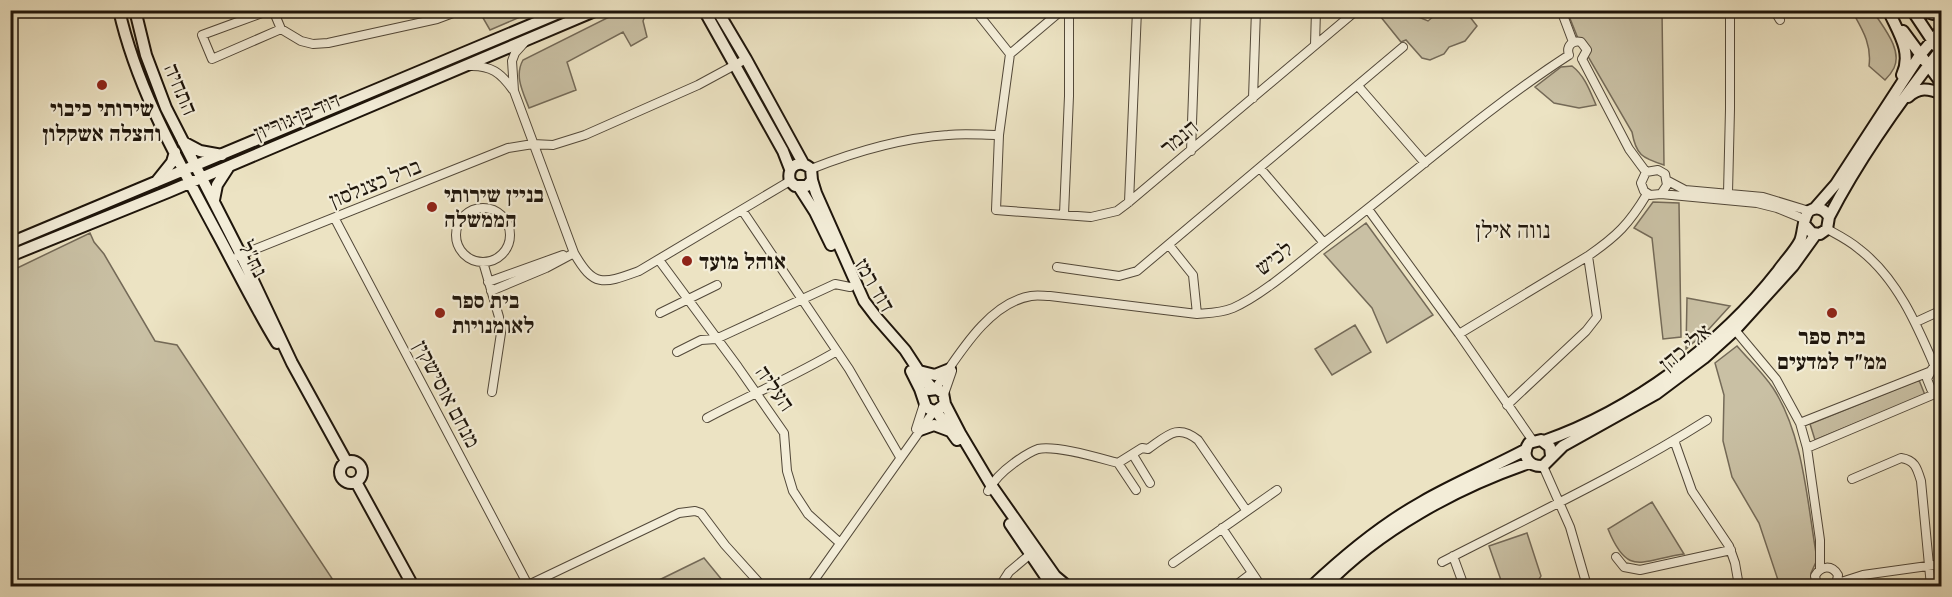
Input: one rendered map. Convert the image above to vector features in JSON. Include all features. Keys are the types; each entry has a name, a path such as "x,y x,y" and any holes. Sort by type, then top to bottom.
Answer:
{"street":[{"name":"התחיה","path":"119,10 128,48 141,82 184,171"},
{"name":"התחיה","path":"135,10 155,85 202,178"},
{"path":"281,29 212,59 202,35 272,10 281,29 301,41 313,44 328,43 437,19 461,10"},
{"name":"דוד בן גוריון","path":"10,243 566,10"},
{"name":"דוד בן גוריון","path":"10,256 202,178 597,10"},
{"path":"704,10 783,152 790,169"},
{"name":"דוד רמז","path":"717,10 809,171 864,301 901,345 938,399 990,488"},
{"path":"975,10 1010,54"},
{"path":"809,171 838,158 919,138 950,134 999,135 1010,54 1062,10"},
{"path":"1064,214 1069,96 1069,10"},
{"path":"1129,202 1137,10"},
{"path":"1191,151 1196,10"},
{"path":"1252,98 1256,10"},
{"path":"1315,45 1316,10"},
{"name":"הנמר","path":"999,135 996,210 1091,216 1117,211 1357,10"},
{"path":"1561,10 1573,42"},
{"path":"1728,193 1730,10"},
{"path":"1774,10 1780,20"},
{"path":"1912,10 1939,48"},
{"path":"1922,10 1933,14 1941,13"},
{"path":"1889,13 1941,84"},
{"path":"1889,13 1904,45 1906,61 1893,105"},
{"name":"אלי כהן","path":"1544,441 1578,428 1611,411 1672,373 1726,326 1776,273 1799,242 1808,216 1836,184 1893,105 1928,65 1939,48 1941,29"},
{"path":"1578,41 1585,45 1587,52 1582,59 1575,60 1569,55 1569,46 1573,42 1578,41"},
{"path":"514,92 512,61 524,43"},
{"path":"1057,267 1106,275 1128,274 1137,271 1403,47"},
{"name":"אלי כהן","path":"1829,217 1920,55 1939,48"},
{"name":"לכיש","path":"938,399 950,369 974,334 1011,303 1030,296 1050,296 1197,314 1218,313 1240,304 1324,243 1523,86 1569,55"},
{"name":"ברל כצנלסון","path":"236,257 518,145 560,143 593,132 698,85 746,59"},
{"path":"1582,59 1629,149 1646,172"},
{"path":"465,67 491,68 507,81 514,92 574,253 588,274 598,281 615,279 639,271 742,210 794,184 807,186 809,171"},
{"path":"1358,86 1425,163"},
{"path":"1893,105 1917,90 1929,89 1941,94"},
{"path":"183,142 200,151 222,155"},
{"path":"156,183 172,162 175,152"},
{"path":"794,184 788,175 795,164 809,171"},
{"path":"214,200 218,185 230,166"},
{"path":"1260,168 1324,243"},
{"path":"1808,216 1763,197 1685,190 1668,182 1661,171 1654,169 1646,172 1641,183 1647,194 1654,196 1661,194 1757,203 1808,216 1824,210 1829,217 1827,229"},
{"name":"נח\"ל","path":"184,171 199,200 236,257 346,461"},
{"name":"נח\"ל","path":"202,178 214,200 236,257"},
{"path":"1661,194 1668,182"},
{"name":"דוד רמז","path":"794,184 815,212 850,287 868,318 910,368 924,401"},
{"path":"168,192 199,200"},
{"path":"1459,333 1588,256 1620,232 1632,219 1647,194"},
{"path":"485,208 501,215 507,222 510,240 500,256 492,261 483,262 467,257 461,251 456,235 462,219 476,209 485,208"},
{"path":"1368,209 1459,333 1533,441"},
{"path":"742,210 837,351 900,457"},
{"path":"1808,216 1808,231 1816,234 1827,229"},
{"name":"מנחם אוסישקין","path":"334,219 527,586"},
{"path":"1827,229 1860,249 1885,275 1916,322 1935,368"},
{"name":"אלי כהן","path":"1551,456 1572,441 1656,394 1704,358 1735,330 1793,266 1816,234"},
{"path":"1169,245 1193,275 1197,314"},
{"path":"490,287 541,262 574,253"},
{"path":"1507,405 1593,324 1597,317 1588,256"},
{"name":"העליה","path":"658,260 757,392 784,433 787,471 793,491 808,514 840,543"},
{"path":"483,262 499,317 501,333 492,392"},
{"path":"677,352 701,340 716,339 835,284 850,287"},
{"path":"660,314 717,285"},
{"path":"1916,322 1941,310"},
{"path":"1735,330 1776,379 1800,423 1807,448 1820,540 1817,586 1787,584 1769,586"},
{"path":"707,418 783,381 837,351"},
{"name":"לכיש","path":"938,399 962,351"},
{"path":"1807,448 1939,394 1929,386 1927,379 1935,368"},
{"path":"1800,423 1935,368"},
{"path":"919,372 935,375 950,369"},
{"path":"906,449 918,426 927,392 938,399"},
{"path":"924,401 928,409 938,399"},
{"path":"810,586 920,430 938,399"},
{"name":"דוד רמז","path":"938,399 952,432 1033,552 1052,586"},
{"path":"1442,562 1674,440 1707,420"},
{"path":"920,430 934,425 952,432"},
{"path":"1125,459 1142,448 1149,449 1171,434 1179,431 1188,432 1198,440 1246,510"},
{"path":"1674,440 1692,491 1731,550 1736,563 1739,586"},
{"path":"1312,586 1356,546 1397,517 1442,491 1525,450 1533,441 1544,441 1550,447 1550,460 1543,466 1535,466 1526,459 1525,450"},
{"path":"990,488 1011,465 1029,453 1048,448 1125,459 1150,483"},
{"path":"1125,459 1136,490"},
{"path":"1852,479 1901,459 1908,459 1915,464 1921,481 1931,586"},
{"path":"353,460 361,466 363,473 356,482 345,482 341,476 340,470 346,461 353,460"},
{"path":"1325,586 1356,559 1418,515 1505,471 1529,463"},
{"path":"1543,466 1569,527 1587,586"},
{"path":"356,482 413,586"},
{"path":"1173,562 1277,490"},
{"path":"527,586 679,513 694,511 701,513 725,545 762,586"},
{"path":"1222,528 1261,586"},
{"path":"1820,540 1837,585 1863,575 1941,564"},
{"path":"1616,557 1624,567 1640,570 1731,550"},
{"path":"1000,586 1009,572 1033,552"},
{"name":"דוד רמז","path":"1033,552 1067,586"},
{"path":"1453,556 1464,586"},
{"path":"1787,584 1818,572 1833,570 1863,575"},
{"path":"1235,586 1252,573"}],"shaded area":[{"path":"479,11 534,11 490,30"},
{"path":"621,11 647,11 643,21 647,37 631,46 623,32 567,62 576,90 529,108 519,78 523,60"},
{"path":"1376,11 1404,11 1428,21 1440,11 1449,11 1454,16 1470,17 1477,26 1465,41 1449,47 1444,54 1430,60 1422,58 1406,40 1401,42"},
{"path":"1567,11 1662,11 1664,165 1645,158 1638,151 1632,132 1579,41"},
{"path":"1852,11 1873,11 1894,46 1896,61 1893,70 1885,80 1869,66 1868,44"},
{"path":"1572,66 1584,79 1596,105 1579,108 1554,103 1535,87 1561,67"},
{"path":"1653,202 1679,203 1681,337 1663,339 1652,238 1634,228"},
{"path":"1366,223 1433,315 1387,343 1372,308 1324,254"},
{"path":"90,233 155,341 177,345 337,586 11,586 11,271"},
{"path":"1687,298 1730,306 1686,349"},
{"path":"1355,325 1371,352 1332,375 1315,349"},
{"path":"1737,346 1773,388 1791,426 1802,468 1816,553 1816,562 1811,573 1814,586 1780,586 1759,523 1732,477 1723,441 1724,395 1715,363"},
{"path":"1919,380 1925,395 1815,440 1810,424"},
{"path":"1652,502 1684,554 1646,562 1629,560 1615,544 1608,529"},
{"path":"1527,533 1541,576 1535,586 1503,586 1489,546"},
{"path":"704,558 727,586 654,586 653,583"}],"place":[{"name":"שירותי כיבוי והצלה אשקלון","path":"102,85"},
{"name":"בניין שירותי הממשלה","path":"432,207"},
{"name":"אוהל מועד","path":"687,261"},
{"name":"בית ספר לאומנויות","path":"440,313"},
{"name":"בית ספר ממ\"ד למדעים","path":"1832,313"}],"district":[{"name":"נווה אילן","path":"1513,229"}]}
